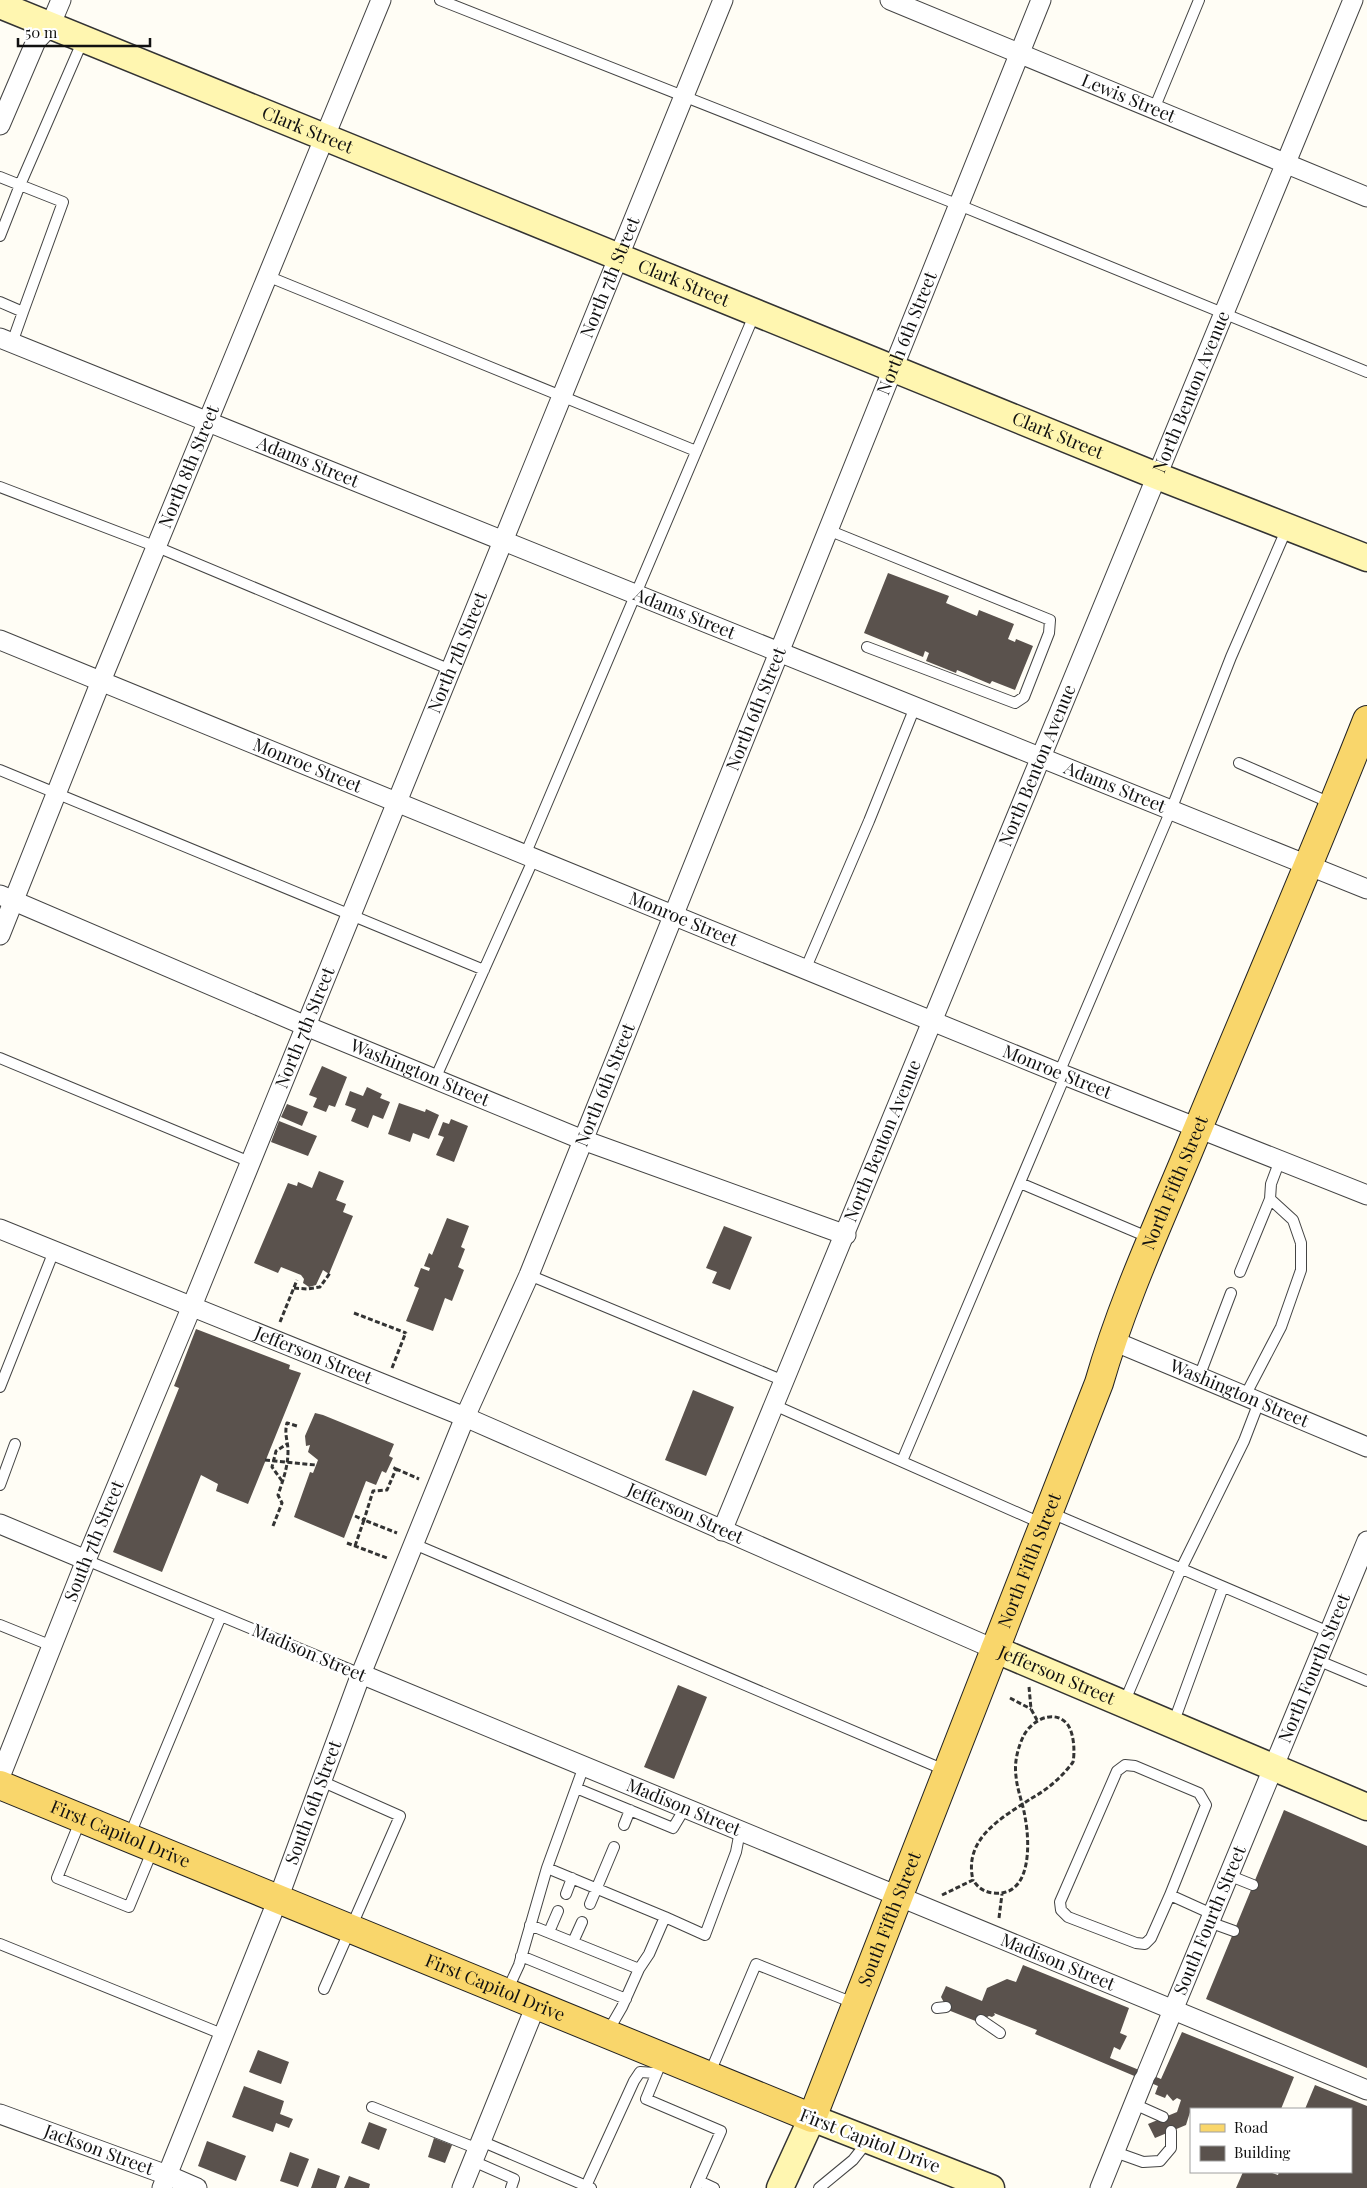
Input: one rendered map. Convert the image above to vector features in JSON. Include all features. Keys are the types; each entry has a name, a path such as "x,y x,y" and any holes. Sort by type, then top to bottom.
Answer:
{"main road":[{"name":"Clark Street","path":"0,5 1157,476 1367,558"},
{"name":"North Fifth Street","path":"994,1648 1099,1383 1111,1340 1198,1128 1310,866 1365,728"},
{"name":"Jefferson Street","path":"994,1648 1367,1807"},
{"name":"South Fifth Street","path":"780,2188 812,2118 900,1895 994,1648"},
{"name":"First Capitol Drive","path":"0,1785 607,2034 659,2065 709,2076 980,2186"}],"street":[{"path":"0,125 36,41 50,26 61,0"},
{"name":"North 8th Street","path":"0,935 7,898 58,793 101,681 381,0"},
{"name":"North 7th Street","path":"192,1306 723,0"},
{"name":"Lewis Street","path":"890,0 1367,197"},
{"name":"North 6th Street","path":"465,1417 529,1275 1041,0"},
{"name":"North Benton Avenue","path":"722,1531 846,1235 1353,0"},
{"name":"Adams Street","path":"6,341 1367,889"},
{"name":"Monroe Street","path":"0,640 1062,1075 1367,1195"},
{"name":"Washington Street","path":"7,898 306,1026 583,1140 846,1235"},
{"name":"Jefferson Street","path":"0,1229 322,1357 465,1417 722,1531 994,1648"},
{"name":"South 7th Street","path":"0,1778 86,1560 192,1306"},
{"name":"Washington Street","path":"1111,1340 1367,1447"},
{"name":"South 6th Street","path":"165,2181 222,2034 278,1899 361,1674 465,1417"},
{"name":"Madison Street","path":"0,1524 86,1560"},
{"name":"North Fourth Street","path":"1274,1768 1367,1541"},
{"name":"Madison Street","path":"361,1674 900,1895 1367,2090"},
{"name":"South Fourth Street","path":"1100,2188 1228,1875 1274,1768"},
{"path":"462,2188 536,2005"},
{"name":"Jackson Street","path":"0,2114 165,2181 197,2188"}],"lane":[{"path":"440,0 958,205 1367,372"},
{"path":"1154,109 1199,0"},
{"path":"0,236 83,40"},
{"path":"0,177 63,202 23,312 6,341"},
{"path":"267,276 696,451"},
{"path":"0,302 23,312"},
{"path":"435,1079 484,970 636,594 755,312"},
{"path":"0,486 156,547 450,670"},
{"path":"902,1461 1020,1183 1231,657 1287,526"},
{"path":"828,530 1050,620 1049,633 1024,697 1015,703 867,647"},
{"path":"805,970 866,829 915,707"},
{"path":"1239,764 1334,804"},
{"path":"0,770 484,970"},
{"path":"0,1058 250,1162"},
{"path":"1240,1272 1270,1199 1271,1184 1280,1160"},
{"path":"1020,1183 1152,1239"},
{"path":"1124,1703 1182,1569 1244,1441 1252,1399 1281,1327 1301,1270 1301,1243 1294,1220 1270,1199"},
{"path":"0,1387 3,1370 54,1251"},
{"path":"529,1275 784,1381"},
{"path":"1199,1377 1231,1292"},
{"path":"774,1405 902,1461 1182,1569 1329,1632"},
{"path":"0,1485 15,1444"},
{"path":"414,1544 947,1772"},
{"name":"Madison Street","path":"86,1560 361,1674"},
{"path":"1173,1724 1223,1587"},
{"path":"81,1818 57,1878 129,1907 141,1842 221,1616"},
{"path":"0,1625 52,1646"},
{"path":"1317,1660 1367,1681"},
{"path":"506,1992 521,1956 547,1868 584,1766"},
{"path":"1125,1766 1135,1766 1199,1792 1204,1799 1206,1806 1170,1895 1151,1938 1145,1944 1136,1943 1068,1917 1061,1910 1060,1902 1117,1771 1125,1766"},
{"path":"321,1781 400,1816 324,1990"},
{"path":"576,1788 673,1828 684,1808"},
{"path":"624,1825 630,1810"},
{"path":"547,1868 706,1934 736,1852 740,1831"},
{"path":"590,1904 614,1848"},
{"path":"1228,1875 1253,1885"},
{"path":"566,1894 572,1878"},
{"path":"1170,1895 1234,1931"},
{"path":"550,1932 558,1911"},
{"path":"607,2034 626,2000 639,1969 649,1954 665,1918"},
{"path":"573,1942 582,1922"},
{"path":"530,1924 573,1942 592,1955 639,1969"},
{"path":"0,1944 222,2034"},
{"path":"521,1956 582,1978 626,2000"},
{"path":"709,2076 756,1964 857,2004"},
{"path":"981,2020 1000,2033"},
{"path":"372,2107 477,2151 589,2187 634,2082 640,2072 659,2065"},
{"path":"659,2065 646,2098 721,2131 697,2185 714,2188"},
{"path":"1134,2104 1163,2117"},
{"path":"1115,2152 1143,2162 1160,2160 1171,2148 1171,2132"},
{"path":"819,2188 853,2160 868,2140"},
{"path":"477,2151 514,2179 511,2188"}],"path":[{"path":"294,1288 320,1287 330,1273"},
{"path":"280,1322 297,1280"},
{"path":"354,1312 406,1332 392,1368"},
{"path":"273,1526 282,1503 278,1495 286,1474 287,1444 285,1438 287,1423 297,1426"},
{"path":"283,1481 272,1467 276,1451 287,1444"},
{"path":"265,1460 316,1465"},
{"path":"392,1466 419,1479"},
{"path":"355,1546 374,1491 387,1490 396,1469"},
{"path":"355,1516 397,1533"},
{"path":"347,1543 387,1558"},
{"path":"1029,1682 1032,1709 1036,1720"},
{"path":"1010,1698 1032,1709"},
{"path":"1022,1804 992,1824 983,1833 972,1861 972,1880 978,1887 988,1893 1002,1894 1017,1885 1027,1862 1027,1833 1022,1804 1015,1763 1024,1736 1036,1720 1055,1717 1069,1726 1074,1755 1073,1762 1050,1786 1022,1804"},
{"path":"940,1900 944,1893 972,1880"},
{"path":"998,1925 1002,1894"}],"building":[{"path":"888,573 949,596 946,603 977,616 979,610 1014,624 1008,639 1015,642 1016,639 1033,646 1015,690 992,681 990,684 957,670 956,673 926,661 929,653 925,651 923,657 864,633"},
{"path":"322,1066 347,1077 335,1107 329,1105 326,1112 313,1107 317,1098 309,1095"},
{"path":"367,1087 382,1094 380,1098 390,1102 383,1119 373,1115 368,1128 351,1121 356,1109 345,1105 350,1091 363,1096"},
{"path":"399,1103 425,1112 426,1109 439,1115 429,1139 413,1133 410,1142 388,1134"},
{"path":"287,1104 308,1112 302,1126 281,1117"},
{"path":"451,1119 468,1126 454,1162 436,1155 444,1137 438,1135 443,1122 449,1124"},
{"path":"279,1121 317,1136 308,1156 271,1142"},
{"path":"319,1171 344,1181 336,1200 346,1204 343,1212 353,1216 329,1274 323,1270 316,1285 309,1287 303,1283 304,1279 301,1275 281,1267 278,1273 254,1263 288,1183 297,1186 298,1182 312,1188"},
{"path":"447,1218 469,1226 461,1247 465,1249 458,1267 464,1270 452,1301 445,1298 433,1331 406,1321 419,1288 414,1286 421,1268 429,1271 430,1268 424,1266 429,1253 432,1255"},
{"path":"724,1226 752,1237 730,1290 712,1283 717,1272 706,1268"},
{"path":"196,1329 290,1365 289,1369 301,1373 248,1504 216,1491 218,1484 201,1475 162,1572 113,1552 179,1388 174,1386"},
{"path":"693,1390 734,1407 706,1476 665,1460"},
{"path":"315,1413 394,1444 389,1456 393,1458 386,1473 382,1471 376,1485 366,1481 344,1538 294,1517 310,1472 313,1473 318,1460 308,1452 310,1445 306,1446 305,1436"},
{"path":"678,1685 707,1697 674,1779 644,1767"},
{"path":"1284,1810 1367,1846 1367,2068 1206,1999"},
{"path":"1023,1965 1129,2008 1120,2033 1127,2036 1120,2050 1114,2047 1110,2058 1161,2079 1182,2032 1294,2077 1281,2108 1190,2108 1186,2125 1155,2138 1148,2124 1177,2112 1181,2100 1177,2098 1173,2101 1167,2094 1165,2098 1155,2094 1158,2086 1035,2034 1037,2030 994,2013 995,2015 992,2017 989,2016 978,2022 948,2010 941,1997 946,1986 982,2001 987,1988 1007,1979 1016,1982"},
{"path":"258,2050 289,2062 281,2084 249,2072"},
{"path":"1315,2085 1367,2106 1367,2188 1236,2188 1243,2173 1272,2173 1278,2175 1279,2173 1352,2173 1352,2108 1305,2108"},
{"path":"244,2086 284,2101 280,2114 293,2119 289,2128 276,2123 273,2132 232,2117"},
{"path":"369,2122 387,2129 379,2150 361,2143"},
{"path":"434,2138 452,2145 445,2163 428,2157"},
{"path":"207,2141 246,2156 236,2181 198,2166"},
{"path":"290,2152 309,2159 298,2187 280,2181"},
{"path":"318,2168 340,2176 336,2188 311,2188"},
{"path":"349,2176 370,2184 369,2188 344,2188"}]}
